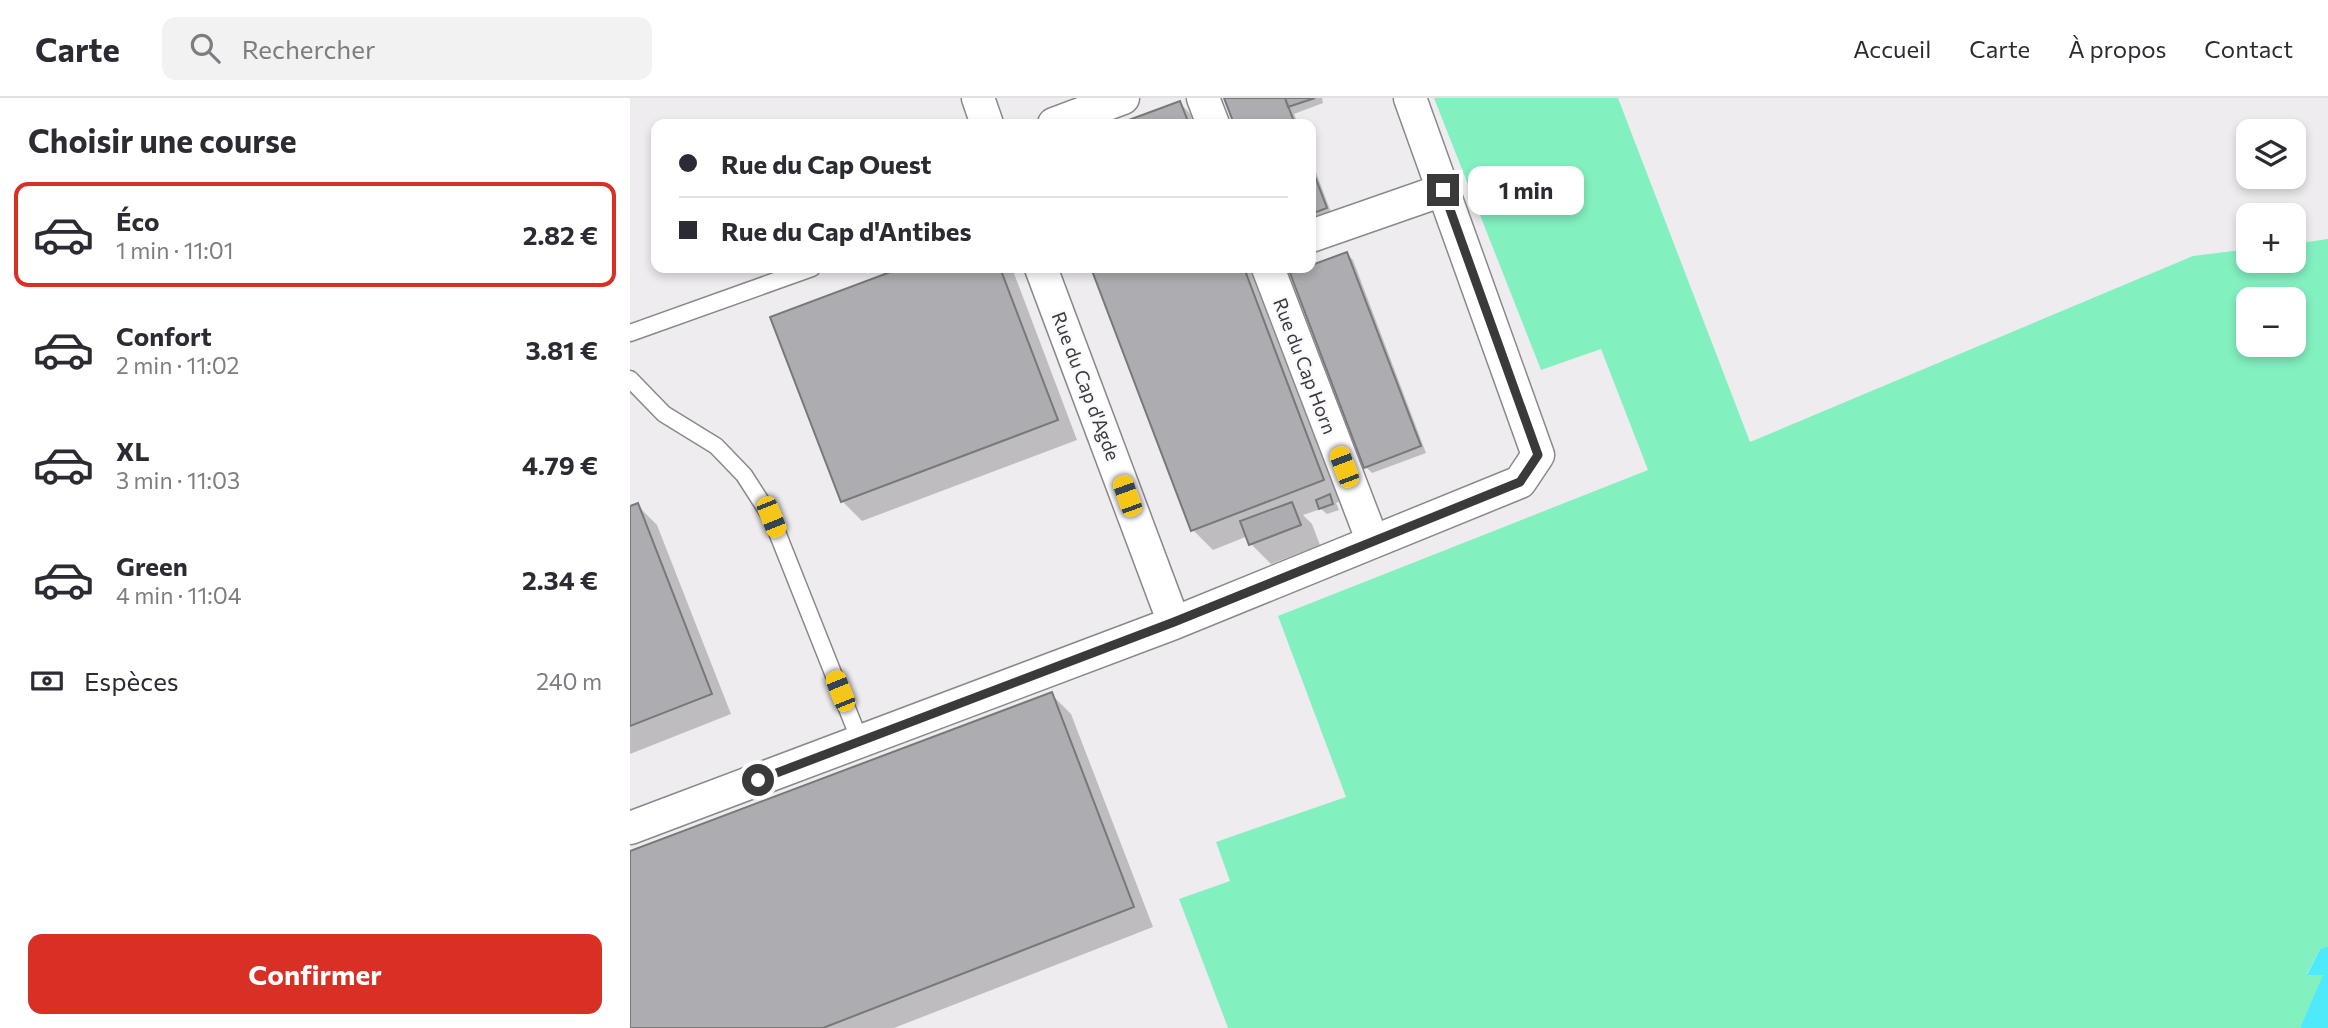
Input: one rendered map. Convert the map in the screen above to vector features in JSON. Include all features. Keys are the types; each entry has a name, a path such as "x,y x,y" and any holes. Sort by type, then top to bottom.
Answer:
{"street":[{"path":"978,98 985,119"},
{"path":"1067,119 1123,98"},
{"path":"1203,98 1211,119"},
{"path":"630,828 1174,622 1520,482 1538,455 1410,98"},
{"path":"1316,234 1443,190"},
{"name":"Rue du Cap d'Agde","path":"1043,273 1174,622"},
{"name":"Rue du Cap Horn","path":"1270,273 1373,542"}],"lane":[{"path":"630,333 798,273"},
{"path":"630,379 664,415 716,446 744,475 771,517 860,741"}],"green space":[{"path":"1434,98 1618,98 1750,442 2193,256 2236,251 2236,273 2306,273 2306,242 2328,239 2328,946 2320,949 2307,974 2324,975 2300,1028 1228,1028 1179,899 1230,881 1216,842 1346,797 1278,616 1648,470 1601,349 1541,370"}],"water":[{"path":"2328,946 2328,1028 2300,1028 2323,975 2307,975 2320,949"}],"building":[{"path":"1224,98 1285,98 1293,119 1232,119"},
{"path":"1285,98 1315,98 1288,107"},
{"path":"1180,101 1187,119 1131,119"},
{"path":"1316,179 1327,208 1316,212"},
{"path":"1347,252 1421,446 1364,468 1290,273 1316,273 1316,263"},
{"path":"888,273 1002,273 1058,420 841,502 770,317"},
{"path":"1093,273 1246,273 1324,480 1191,531"},
{"path":"1330,494 1333,504 1319,509 1316,500"},
{"path":"1292,502 1301,525 1249,545 1240,521"},
{"path":"638,503 712,694 630,726 630,506"},
{"path":"1052,692 1134,907 823,1028 630,1028 630,851"}],"route":[{"path":"758,780 1174,622 1520,482 1538,455 1443,190"}]}
